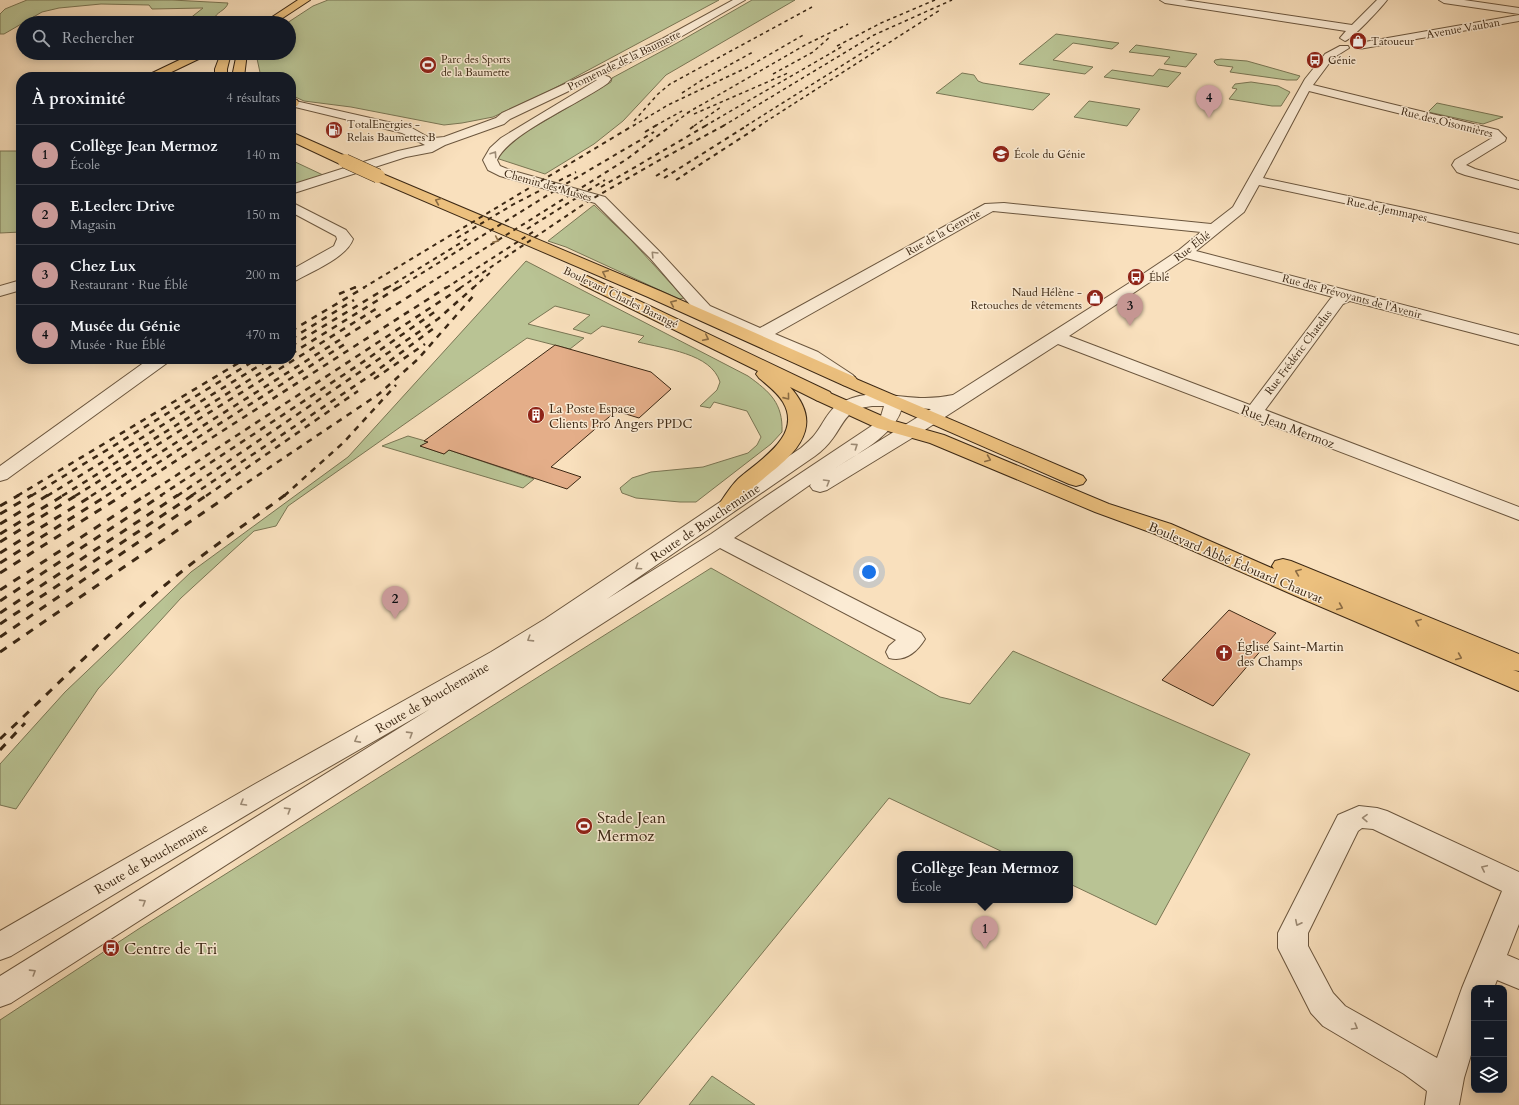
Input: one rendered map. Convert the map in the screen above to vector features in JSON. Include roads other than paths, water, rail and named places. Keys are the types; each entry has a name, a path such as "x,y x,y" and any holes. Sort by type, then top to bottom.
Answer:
{"main road":[{"path":"264,16 290,0"},
{"path":"279,16 305,0"},
{"path":"163,72 188,60"},
{"path":"221,72 224,60"},
{"path":"239,72 240,60"},
{"path":"241,60 249,72"},
{"name":"Boulevard Charles Barangé","path":"296,138 378,176 626,282 932,417 960,438"},
{"name":"Boulevard Charles Barangé","path":"296,150 329,154 364,181 565,270 823,396 843,410 910,431 928,435 960,438"},
{"path":"728,506 746,484 786,448 792,440 797,428 797,416 793,404 782,391 750,360"},
{"name":"Boulevard Abbé Édouard Chauvat","path":"960,438 1105,493 1519,663"},
{"name":"Boulevard Abbé Édouard Chauvat","path":"960,438 1102,508 1163,530 1519,682"}],"street":[{"name":"Promenade de la Baumette","path":"403,154 423,139 431,142 444,135 500,121 506,116 595,76 666,41 740,0"},
{"path":"1165,0 1355,28"},
{"path":"1229,9 1241,0"},
{"name":"Rue Éblé","path":"910,431 1184,253 1239,209 1306,87 1329,56 1348,46 1355,28 1382,0"},
{"path":"1444,0 1519,11"},
{"name":"Avenue Vauban","path":"1348,46 1519,18"},
{"name":"Chemin des Musses","path":"595,76 605,78 604,81 545,115 508,139 492,153 490,158 491,164 505,173 600,200 654,255 704,310 762,334"},
{"name":"Rue des Oisonnières","path":"1306,87 1494,133 1500,138 1459,165 1462,169 1470,172 1519,185"},
{"path":"296,104 406,130 444,135"},
{"path":"406,130 423,139"},
{"name":"Promenade de la Baumette","path":"296,188 403,154 427,149 444,135"},
{"name":"Rue de Jemmapes","path":"1255,180 1414,214 1519,239"},
{"name":"Rue de la Genvrie","path":"762,334 990,206 1215,229"},
{"path":"296,209 341,234 345,239 343,245 339,249 296,274"},
{"name":"Rue des Prévoyants de l'Avenir","path":"1184,253 1519,340"},
{"path":"0,291 16,286"},
{"name":"Rue Frédéric Chatelus","path":"1253,412 1337,301 1343,299 1346,295"},
{"name":"Boulevard Charles Barangé","path":"762,334 812,356 849,381"},
{"name":"Rue Jean Mermoz","path":"1056,337 1519,514"},
{"path":"0,475 154,364"},
{"name":"Rue Éblé","path":"843,410 869,401 894,400 926,404 940,404 958,400"},
{"name":"Route de Bouchemaine","path":"0,993 719,539 884,424 894,409 894,400"},
{"name":"Route de Bouchemaine","path":"0,947 265,791 500,658 553,625 808,452 826,434 843,410"},
{"name":"Route de Bouchemaine","path":"719,539 766,519 910,431"},
{"path":"719,539 913,639 898,652"},
{"path":"1443,1094 1416,1063 1334,1016 1322,1003 1294,948 1291,938 1293,933 1348,823 1359,817 1377,819 1519,885 1484,974 1519,975"},
{"path":"1443,1094 1471,1008"}],"railway":[{"path":"837,46 881,23 935,0"},
{"path":"723,126 874,35 952,0"},
{"path":"634,121 658,94 670,84 812,7"},
{"path":"759,126 940,10"},
{"path":"691,111 807,44 848,24"},
{"path":"633,126 668,105 746,68 805,34"},
{"path":"773,74 813,52 831,36"},
{"path":"746,126 881,41"},
{"path":"705,126 843,46"},
{"path":"682,93 702,80 753,52"},
{"path":"694,114 788,73"},
{"path":"694,126 721,107"},
{"path":"655,126 682,111"},
{"path":"670,126 691,111"},
{"path":"687,113 691,111"},
{"path":"363,288 634,125"},
{"path":"645,132 657,125"},
{"path":"422,288 627,159 672,125"},
{"path":"690,129 695,125"},
{"path":"601,187 707,125"},
{"path":"460,288 587,202 656,162 725,125"},
{"path":"664,178 748,125"},
{"path":"676,180 761,125"},
{"path":"398,288 564,185 654,132"},
{"path":"656,176 670,167"},
{"path":"457,238 514,204 576,172"},
{"path":"527,229 605,180"},
{"path":"446,288 536,230"},
{"path":"387,288 467,239"},
{"path":"473,288 491,272"},
{"path":"339,294 356,287 354,288"},
{"path":"296,328 365,287"},
{"path":"296,343 388,287"},
{"path":"296,351 399,287"},
{"path":"91,496 424,287"},
{"path":"121,496 447,287"},
{"path":"145,496 462,287"},
{"path":"177,496 438,319 474,287"},
{"path":"227,496 379,394 418,359 475,294"},
{"path":"296,336 354,300"},
{"path":"296,359 379,307"},
{"path":"160,496 360,364 436,311"},
{"path":"191,496 371,375 434,328"},
{"path":"106,496 348,342"},
{"path":"374,379 425,344"},
{"path":"17,496 237,364"},
{"path":"31,496 249,364"},
{"path":"47,496 262,364"},
{"path":"62,496 275,364"},
{"path":"75,496 287,364"},
{"path":"284,496 344,442 396,385"},
{"path":"206,496 358,391"},
{"path":"0,506 19,495"},
{"path":"0,514 32,495"},
{"path":"0,524 48,495"},
{"path":"0,534 64,495"},
{"path":"0,542 77,495"},
{"path":"0,553 93,495"},
{"path":"0,563 108,495"},
{"path":"0,573 123,495"},
{"path":"0,590 146,495"},
{"path":"0,601 162,495"},
{"path":"0,613 178,495"},
{"path":"0,624 193,495"},
{"path":"0,637 207,495"},
{"path":"0,652 229,495"},
{"path":"0,739 101,642 164,586 285,495"},
{"path":"0,750 25,723"}],"place":[{"name":"Tatoueur","path":"1358,41"},
{"name":"Génie","path":"1315,60"},
{"name":"Parc des Sports de la Baumette","path":"428,65"},
{"name":"Musée du Génie","path":"1209,118"},
{"name":"TotalEnergies - Relais Baumettes B","path":"334,130"},
{"name":"École du Génie","path":"1001,154"},
{"name":"Éblé","path":"1136,277"},
{"name":"Naud Hélène - Retouches de vêtements","path":"1095,298"},
{"name":"Chez Lux","path":"1130,326"},
{"name":"La Poste Espace Clients Pro Angers PPDC","path":"536,415"},
{"name":"E.Leclerc Drive","path":"395,619"},
{"name":"Église Saint-Martin des Champs","path":"1224,653"},
{"name":"Stade Jean Mermoz","path":"584,826"},
{"name":"Centre de Tri","path":"111,948"},
{"name":"Collège Jean Mermoz","path":"985,949"}]}
